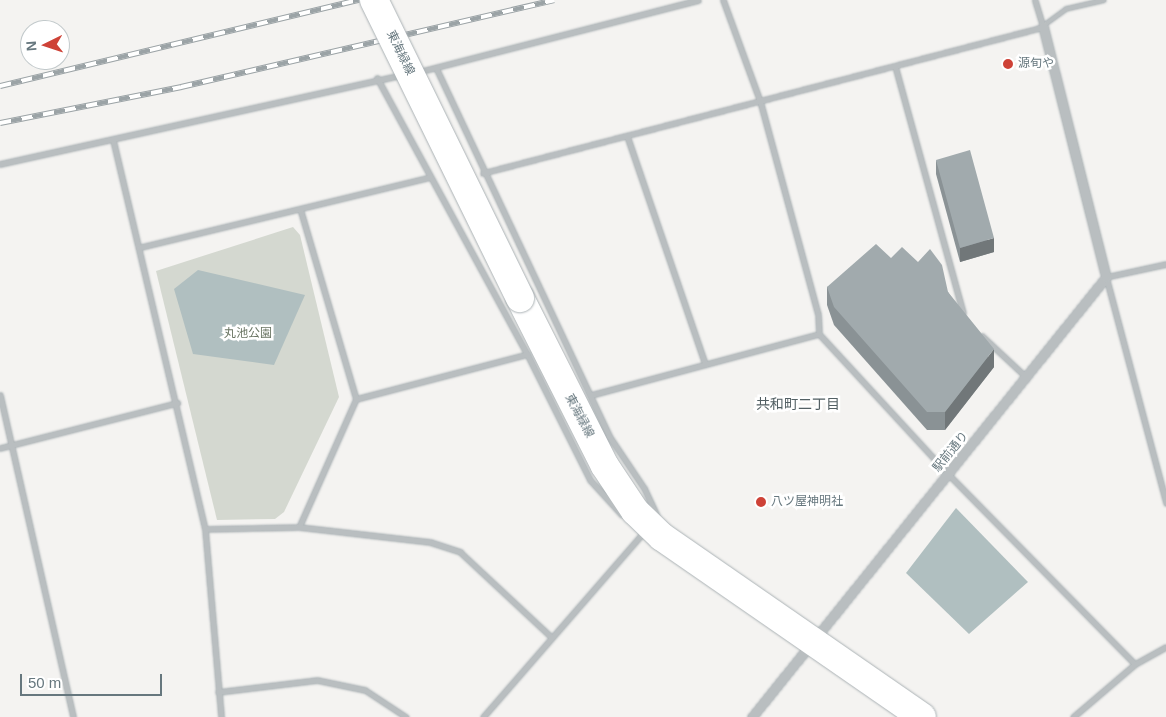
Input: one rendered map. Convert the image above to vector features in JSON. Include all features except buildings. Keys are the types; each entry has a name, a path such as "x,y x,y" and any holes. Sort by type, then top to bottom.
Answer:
{"main road":[{"name":"東海緑線","path":"374,0 520,298 605,466 651,536 812,640 922,717"}],"street":[{"path":"0,164 113,140 377,78 437,70 698,0"},
{"path":"723,0 760,101 818,314 818,334 949,475 1135,664"},
{"path":"1035,0 1166,502"},
{"path":"483,174 1042,26"},
{"path":"895,66 964,319"},
{"path":"437,70 483,174 610,436 657,514 651,536 551,637 483,717"},
{"path":"377,78 526,354 590,480 628,522"},
{"path":"627,136 705,364"},
{"path":"113,140 140,247 205,529 221,717"},
{"path":"140,247 430,177"},
{"path":"298,527 356,399 300,209"},
{"path":"1106,277 1166,264"},
{"name":"駅前通り","path":"752,717 812,640 1028,378 1106,277"},
{"path":"978,332 1028,378"},
{"path":"591,395 818,334"},
{"path":"356,399 526,354"},
{"path":"0,395 72,717"},
{"path":"0,448 176,403"},
{"path":"205,529 298,527 430,542 460,552 551,637"},
{"path":"635,528 651,536"},
{"path":"1073,717 1135,664 1166,647"},
{"path":"218,692 317,680 365,690 406,717"}],"lane":[{"path":"1042,26 1066,9 1104,0"}],"green space":[{"name":"丸池公園","path":"293,227 300,235 339,397 284,512 275,519 217,520 156,271"}],"shaded area":[{"path":"198,270 305,295 274,365 193,354 174,289"},
{"path":"956,508 1028,582 969,634 906,573"}],"railway":[{"path":"0,86 359,0"},
{"path":"0,123 181,87 554,0"}],"place":[{"name":"源旬や","path":"1008,64"},
{"name":"八ツ屋神明社","path":"761,502"}],"district":[{"name":"共和町二丁目","path":"798,404"}]}
